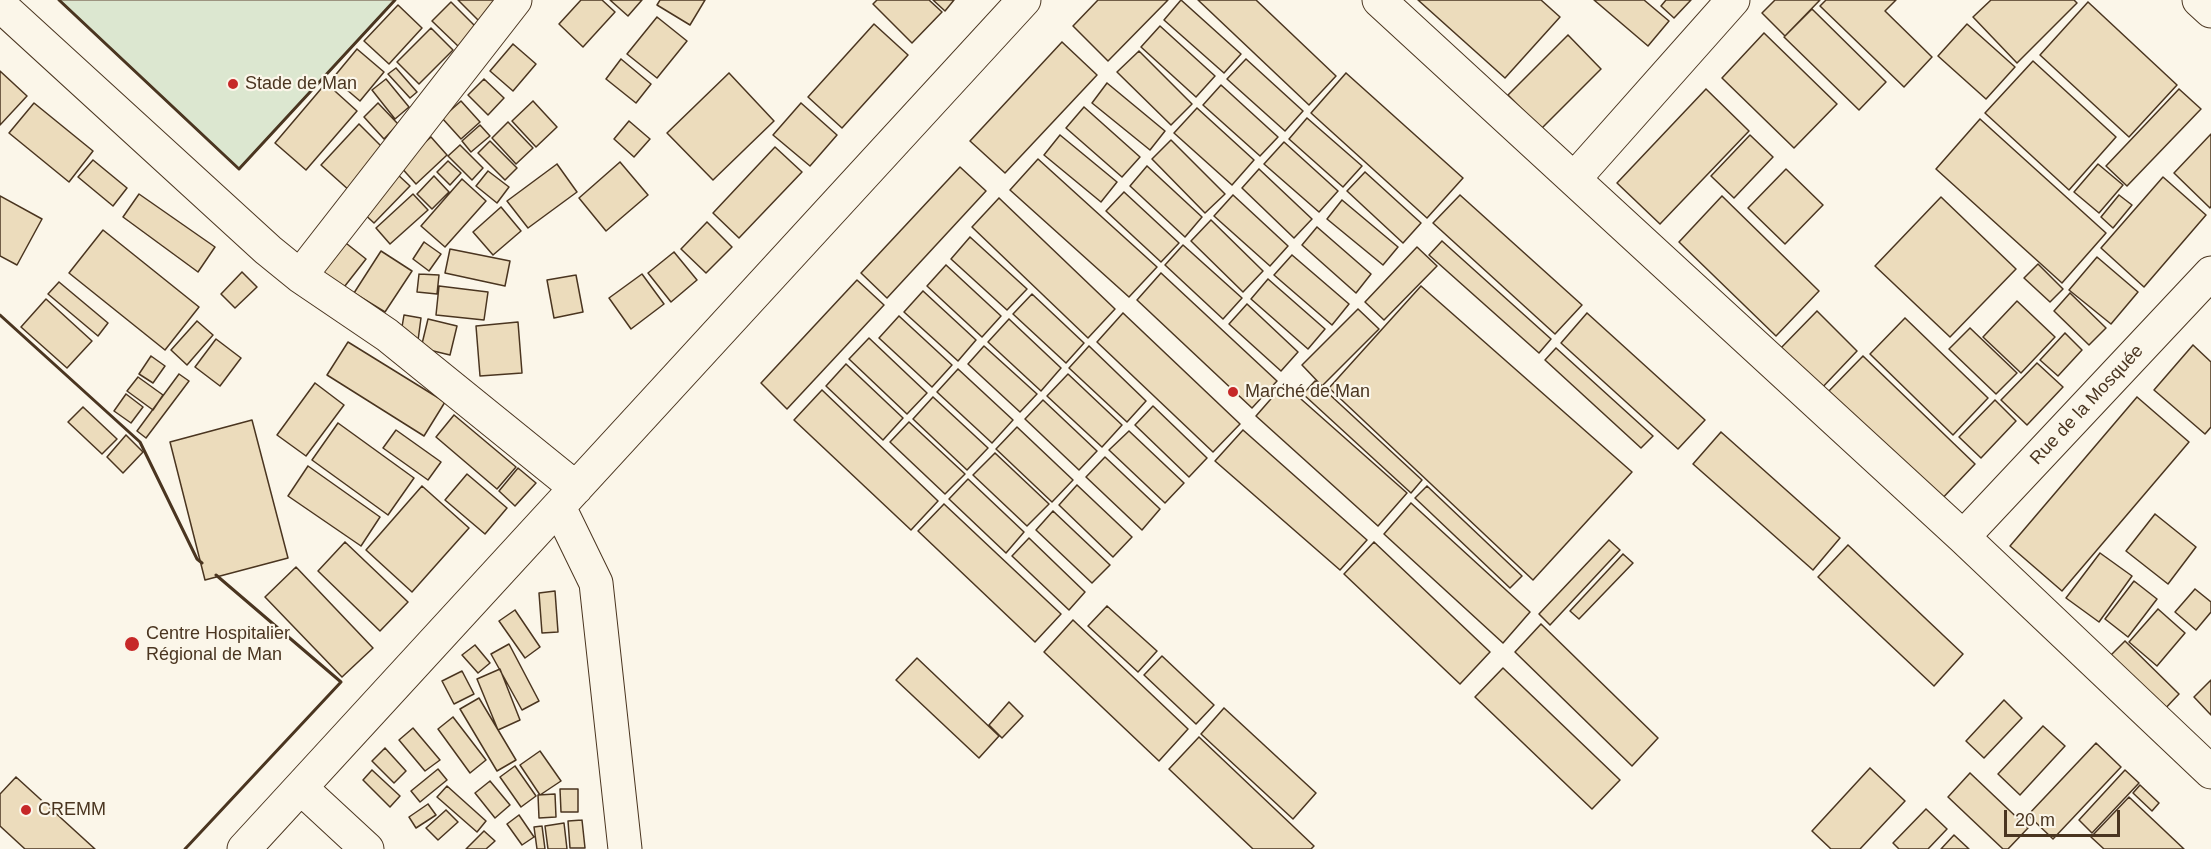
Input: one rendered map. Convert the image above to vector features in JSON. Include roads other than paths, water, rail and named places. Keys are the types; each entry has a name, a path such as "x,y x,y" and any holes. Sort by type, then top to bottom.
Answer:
{"street":[{"path":"300,276 515,0"},
{"path":"244,849 1024,0"},
{"path":"1379,0 1963,537 2211,772"},
{"path":"1574,179 1733,0"},
{"path":"2199,0 2211,11"},
{"path":"0,5 259,242 300,276 387,335 568,498 596,584 625,849"},
{"name":"Rue de la Mosquée","path":"1963,537 2211,273"},
{"path":"301,788 367,849"}],"place":[{"name":"Stade de Man","path":"233,84"},
{"name":"Marché de Man","path":"1233,392"},
{"name":"Centre Hospitalier Régional de Man","path":"132,644"},
{"name":"CREMM","path":"26,810"}]}
